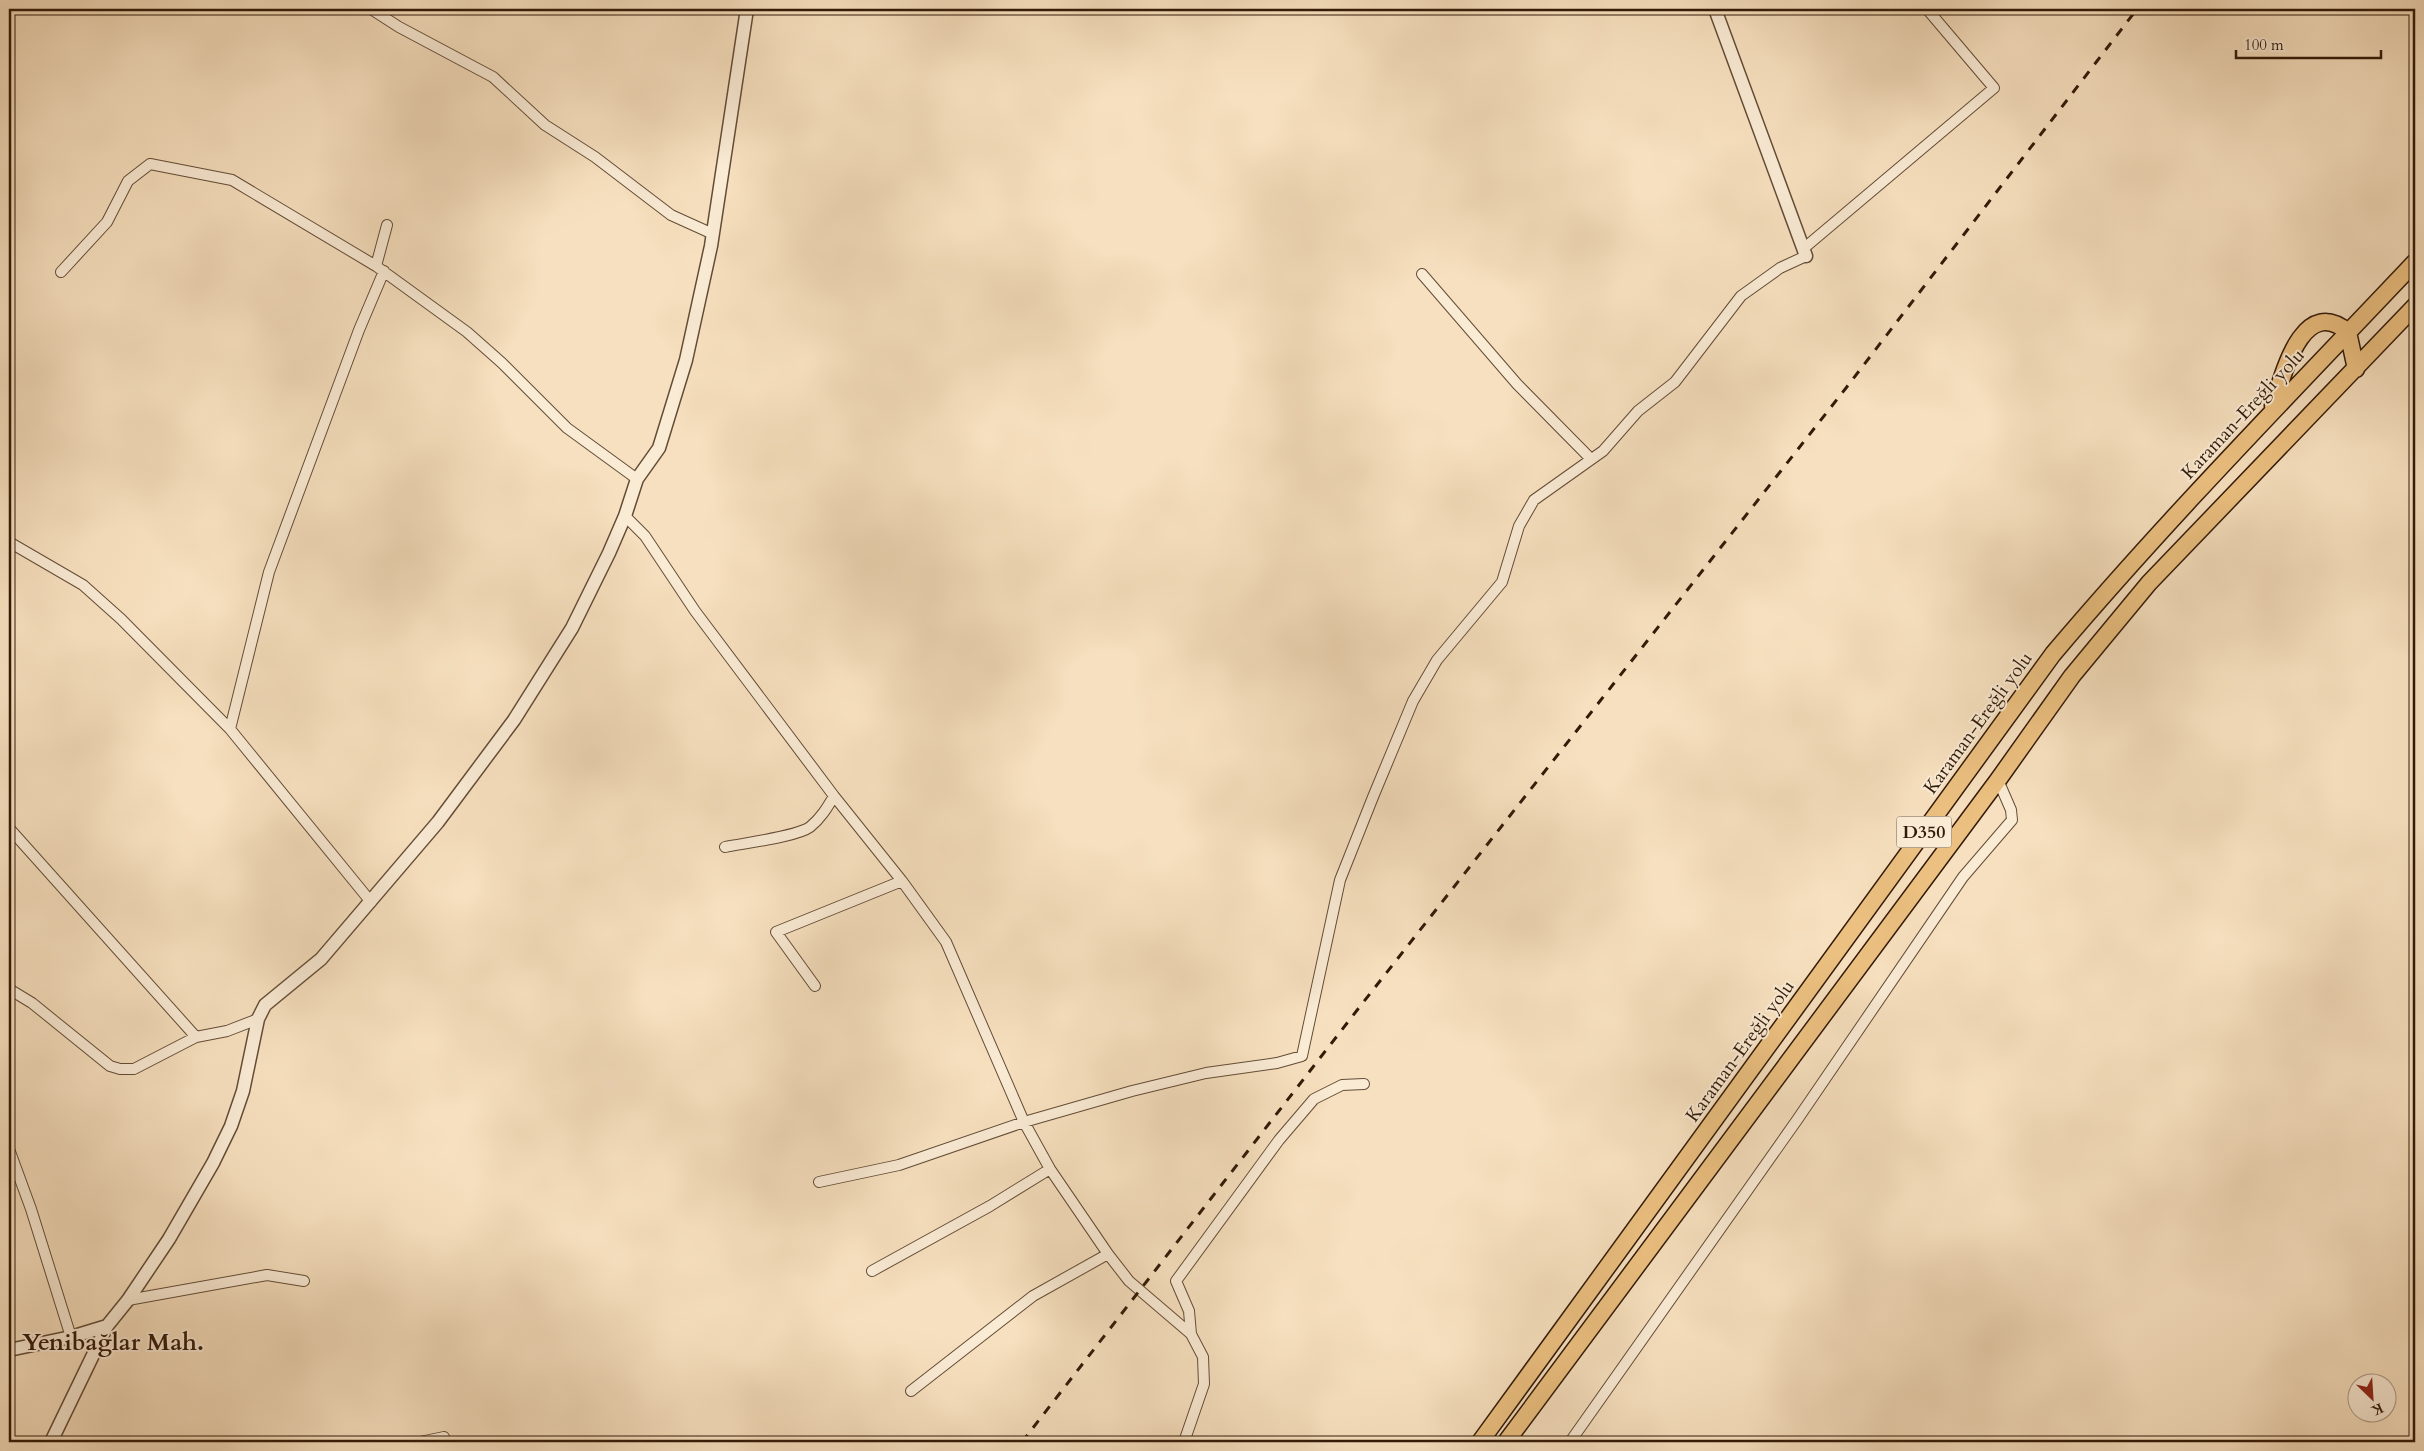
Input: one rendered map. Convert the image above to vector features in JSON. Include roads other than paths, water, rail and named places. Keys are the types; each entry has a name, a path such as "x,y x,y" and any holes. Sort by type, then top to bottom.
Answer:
{"highway":[{"name":"Karaman-Ereğli yolu","path":"1480,1442 2053,654 2110,586 2272,410 2415,262"},
{"name":"D350","path":"1506,1442 1998,780 2072,676 2149,583 2415,306"},
{"path":"2272,410 2285,366 2305,332 2318,323 2330,321 2348,332 2356,368"}],"street":[{"path":"371,9 399,27 493,77 545,125 595,157 670,215 713,234"},
{"path":"51,1442 107,1326 128,1300 169,1239 213,1163 231,1126 243,1091 258,1018 265,1005 321,959 438,822 514,720 572,628 625,516 637,479 659,448 686,360 713,234 747,9"},
{"path":"1715,9 1805,252"},
{"path":"819,1182 899,1165 1024,1122 1196,1076 1277,1063 1302,1056 1340,880 1413,700 1437,660 1502,582 1519,526 1534,500 1603,451 1638,411 1675,382 1742,296 1805,252 1994,88 1927,9"},
{"path":"61,272 107,222 128,181 150,164 232,180 380,269 467,332 502,363 568,428 637,479"},
{"path":"230,729 269,572 380,269 387,225"},
{"path":"1422,274 1517,384 1591,460"},
{"path":"625,516 645,536 694,611 834,796 902,881 946,942 1024,1122 1050,1169 1108,1254 1129,1281 1191,1334 1203,1356 1204,1384 1184,1442"},
{"path":"9,542 83,585 121,620 230,729 370,902"},
{"path":"1570,1442 1791,1128 1963,877 2012,820 2011,810 1998,780"},
{"path":"726,847 772,838 808,828 822,816 834,796"},
{"path":"9,828 196,1037"},
{"path":"815,986 776,932 902,881"},
{"path":"9,989 32,1003 110,1066 120,1069 134,1069 196,1037 227,1031 258,1018"},
{"path":"1191,1334 1189,1311 1176,1281 1279,1140 1314,1100 1342,1086 1364,1084"},
{"path":"9,1149 31,1209 71,1337"},
{"path":"872,1271 990,1206 1050,1169"},
{"path":"911,1391 1033,1296 1108,1254"},
{"path":"128,1300 267,1275 304,1281"},
{"path":"9,1350 71,1337 107,1326"},
{"path":"420,1442 444,1437"}],"railway":[{"path":"1022,1442 1358,1009 1846,388 2137,9"}],"district":[{"name":"Yenibağlar Mah.","path":"113,1342"}]}
